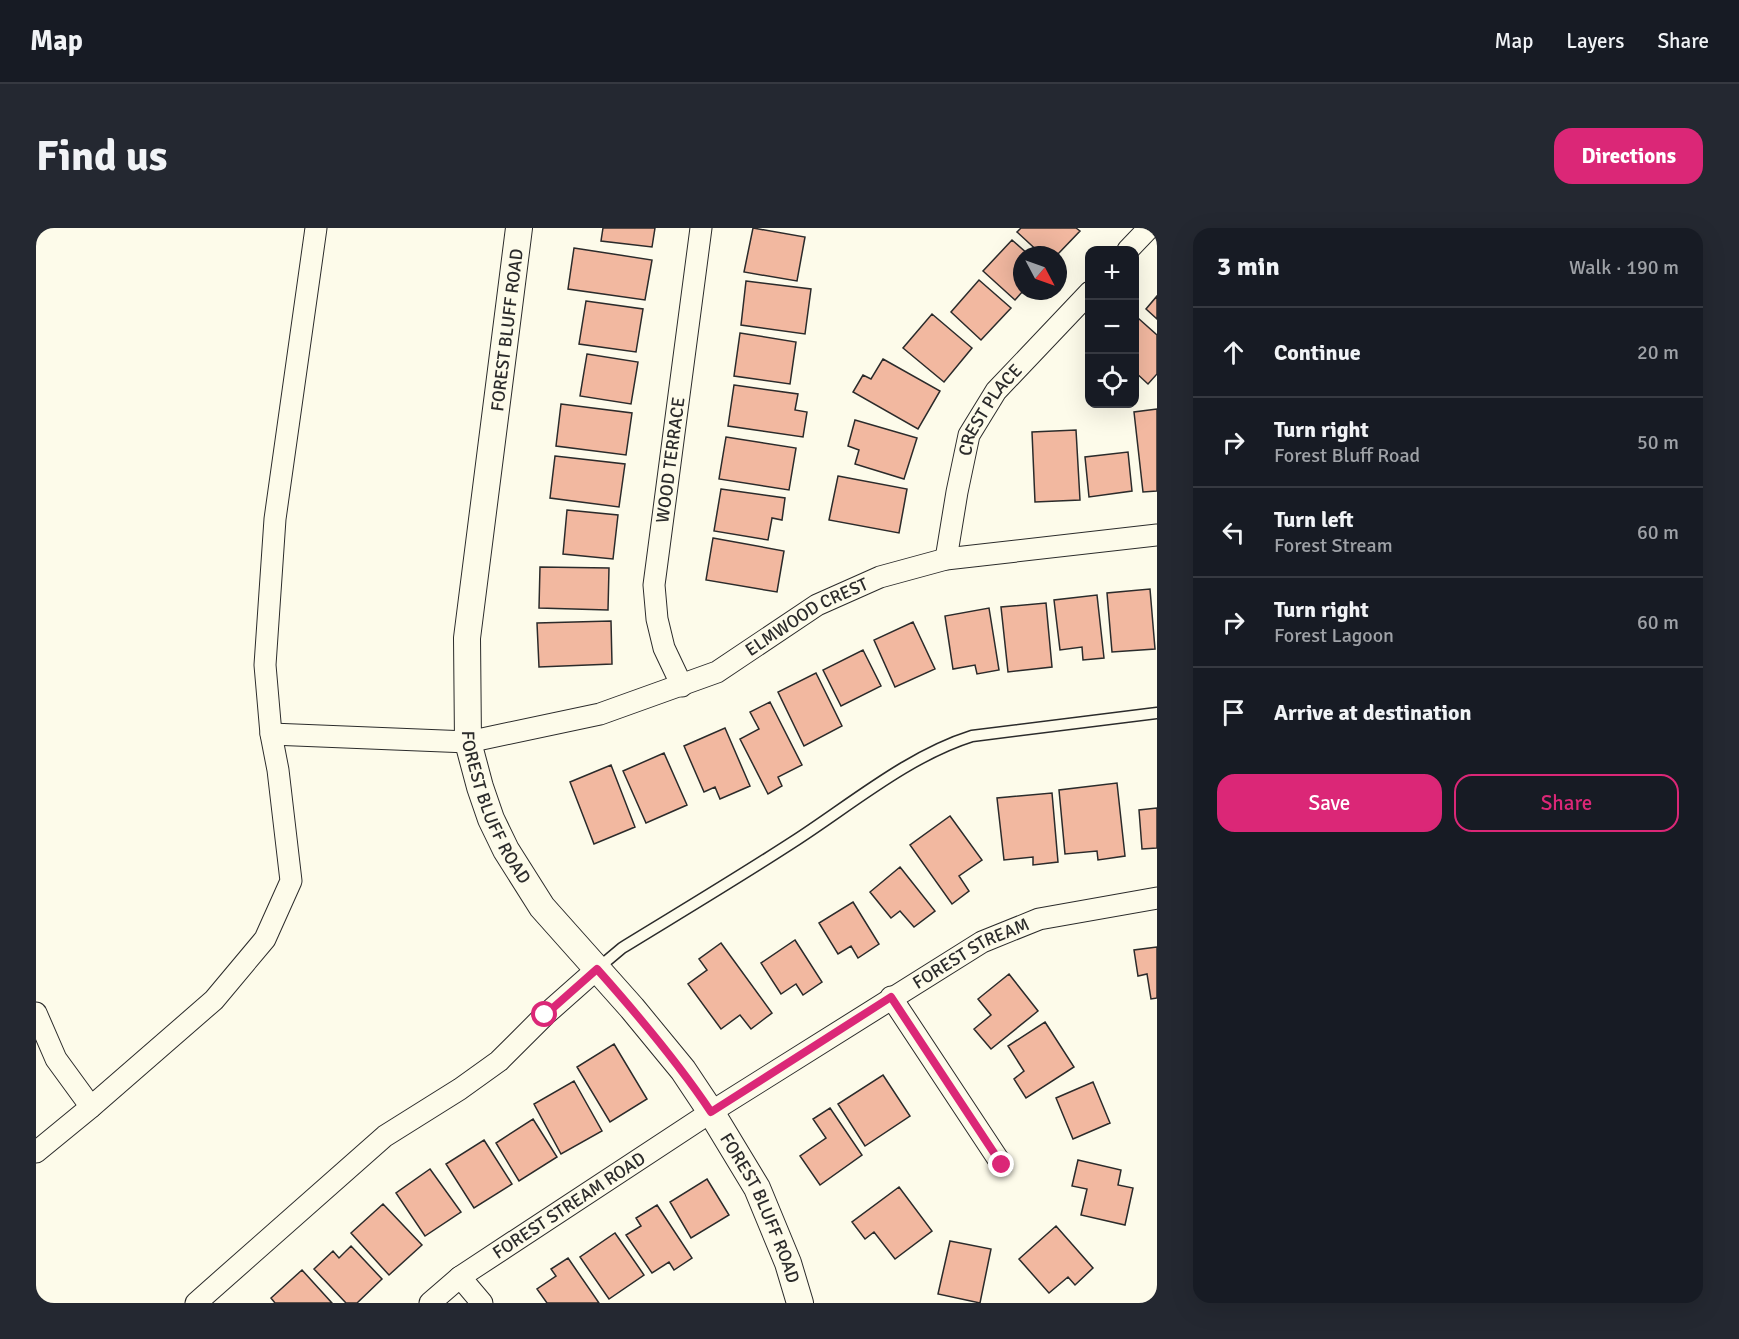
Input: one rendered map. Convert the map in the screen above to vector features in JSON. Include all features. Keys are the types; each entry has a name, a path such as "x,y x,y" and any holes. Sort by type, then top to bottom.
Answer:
{"street":[{"path":"36,1152 214,1000 265,939 291,882 278,770 271,734 265,665 275,519 316,228"},
{"name":"FOREST BLUFF ROAD","path":"519,228 467,638 468,742 491,819 506,850 542,907 632,1008 683,1070 711,1112 757,1188 788,1263 800,1303"},
{"name":"WOOD TERRACE","path":"682,686 664,648 657,619 654,585 700,228"},
{"path":"1132,246 1149,228"},
{"name":"CREST PLACE","path":"946,559 969,435 996,392 1085,296"},
{"name":"ELMWOOD CREST","path":"271,734 468,742 600,714 717,672 817,605 880,576 946,559 1157,535"},
{"name":"FOREST STREAM","path":"711,1112 982,942 1039,919 1157,898"},
{"path":"196,1303 385,1136 460,1089 499,1060 597,969"},
{"path":"891,997 1002,1165"},
{"path":"36,1013 56,1059 91,1107"},
{"name":"FOREST STREAM ROAD","path":"430,1303 460,1277 711,1112"},
{"path":"460,1277 482,1303"}],"lane":[{"path":"597,969 622,948 792,843 905,768 951,742 972,736 1157,713"}],"building":[{"path":"603,228 655,228 652,247 601,241"},
{"path":"753,228 805,237 797,281 744,272"},
{"path":"1021,228 1076,228 1080,231 1066,246 1032,246 1017,232"},
{"path":"1012,240 1019,246 1013,246 1013,298 983,271"},
{"path":"574,248 652,260 645,300 568,289"},
{"path":"979,280 1011,308 981,340 951,312"},
{"path":"746,281 811,289 805,334 741,325"},
{"path":"1157,296 1157,319 1146,309"},
{"path":"586,301 643,309 636,352 579,344"},
{"path":"932,314 972,348 944,382 903,348"},
{"path":"1139,319 1157,335 1157,374 1148,384 1139,376"},
{"path":"740,333 796,342 790,384 734,376"},
{"path":"587,354 638,362 631,404 580,396"},
{"path":"883,359 940,391 918,429 853,392 863,375 871,379"},
{"path":"734,385 798,394 795,410 807,412 803,437 728,426"},
{"path":"561,404 632,413 626,455 556,446"},
{"path":"1157,409 1157,491 1143,492 1134,412"},
{"path":"855,420 917,438 904,479 855,464 859,450 848,446"},
{"path":"1076,430 1080,500 1035,502 1032,432"},
{"path":"726,437 796,448 789,490 719,479"},
{"path":"1128,452 1132,491 1089,497 1085,457"},
{"path":"555,456 625,464 619,507 550,498"},
{"path":"838,476 907,489 899,533 829,520"},
{"path":"721,489 785,498 782,520 772,518 768,540 714,531"},
{"path":"567,510 618,515 613,559 563,554"},
{"path":"713,538 784,551 777,592 706,580"},
{"path":"540,567 609,568 608,610 539,608"},
{"path":"1150,589 1155,649 1112,652 1107,593"},
{"path":"1097,595 1104,658 1083,660 1082,647 1060,650 1054,600"},
{"path":"1046,603 1052,667 1008,672 1001,607"},
{"path":"989,608 999,670 977,674 975,665 953,669 945,616"},
{"path":"611,621 612,664 539,667 537,623"},
{"path":"913,622 935,669 895,687 874,640"},
{"path":"863,650 881,686 841,706 823,670"},
{"path":"816,673 842,726 804,746 778,692"},
{"path":"770,702 802,765 778,777 782,786 768,794 740,739 759,729 750,712"},
{"path":"725,728 750,786 720,799 715,787 704,792 684,746"},
{"path":"664,753 687,805 646,823 623,771"},
{"path":"611,765 635,827 594,844 570,782"},
{"path":"1117,783 1125,856 1098,860 1097,851 1065,854 1059,790"},
{"path":"1052,793 1058,862 1033,865 1033,857 1004,860 997,798"},
{"path":"1157,808 1157,848 1142,849 1139,810"},
{"path":"950,816 982,860 959,876 969,891 952,904 910,845"},
{"path":"900,867 935,911 914,927 900,911 891,918 870,892"},
{"path":"853,902 879,944 858,958 851,946 838,954 819,923"},
{"path":"795,940 822,982 803,995 796,984 781,994 761,963"},
{"path":"721,943 772,1013 751,1029 740,1015 721,1029 688,984 707,970 699,959"},
{"path":"1157,947 1157,998 1151,999 1147,974 1138,976 1134,950"},
{"path":"1009,974 1038,1011 991,1049 974,1029 991,1015 978,999"},
{"path":"1045,1022 1074,1067 1026,1098 1014,1079 1024,1071 1008,1046"},
{"path":"614,1044 647,1099 610,1122 577,1067"},
{"path":"883,1075 910,1116 865,1146 838,1104"},
{"path":"574,1081 602,1131 561,1154 534,1104"},
{"path":"1093,1082 1110,1123 1073,1139 1056,1098"},
{"path":"830,1108 862,1155 820,1185 800,1156 826,1138 813,1119"},
{"path":"533,1119 557,1157 519,1181 496,1143"},
{"path":"484,1140 512,1184 474,1208 446,1164"},
{"path":"1078,1160 1121,1170 1118,1185 1133,1188 1125,1225 1081,1215 1087,1189 1072,1186"},
{"path":"430,1169 461,1212 425,1236 396,1193"},
{"path":"707,1179 729,1215 691,1238 670,1202"},
{"path":"899,1187 932,1231 895,1259 874,1232 865,1239 852,1222"},
{"path":"383,1204 422,1245 389,1275 351,1233"},
{"path":"657,1205 692,1258 674,1270 669,1262 652,1273 626,1235 641,1226 636,1218"},
{"path":"1056,1226 1093,1268 1075,1285 1068,1277 1049,1293 1019,1259"},
{"path":"615,1233 644,1275 609,1299 580,1257"},
{"path":"950,1241 991,1249 980,1303 938,1294"},
{"path":"351,1246 382,1279 357,1303 346,1303 314,1269 333,1251 339,1258"},
{"path":"568,1258 599,1303 547,1303 537,1289 556,1276 551,1269"},
{"path":"302,1270 332,1303 275,1303 271,1298"}],"route":[{"path":"545,1015 597,969 683,1070 711,1112 891,997 1002,1165"}]}
